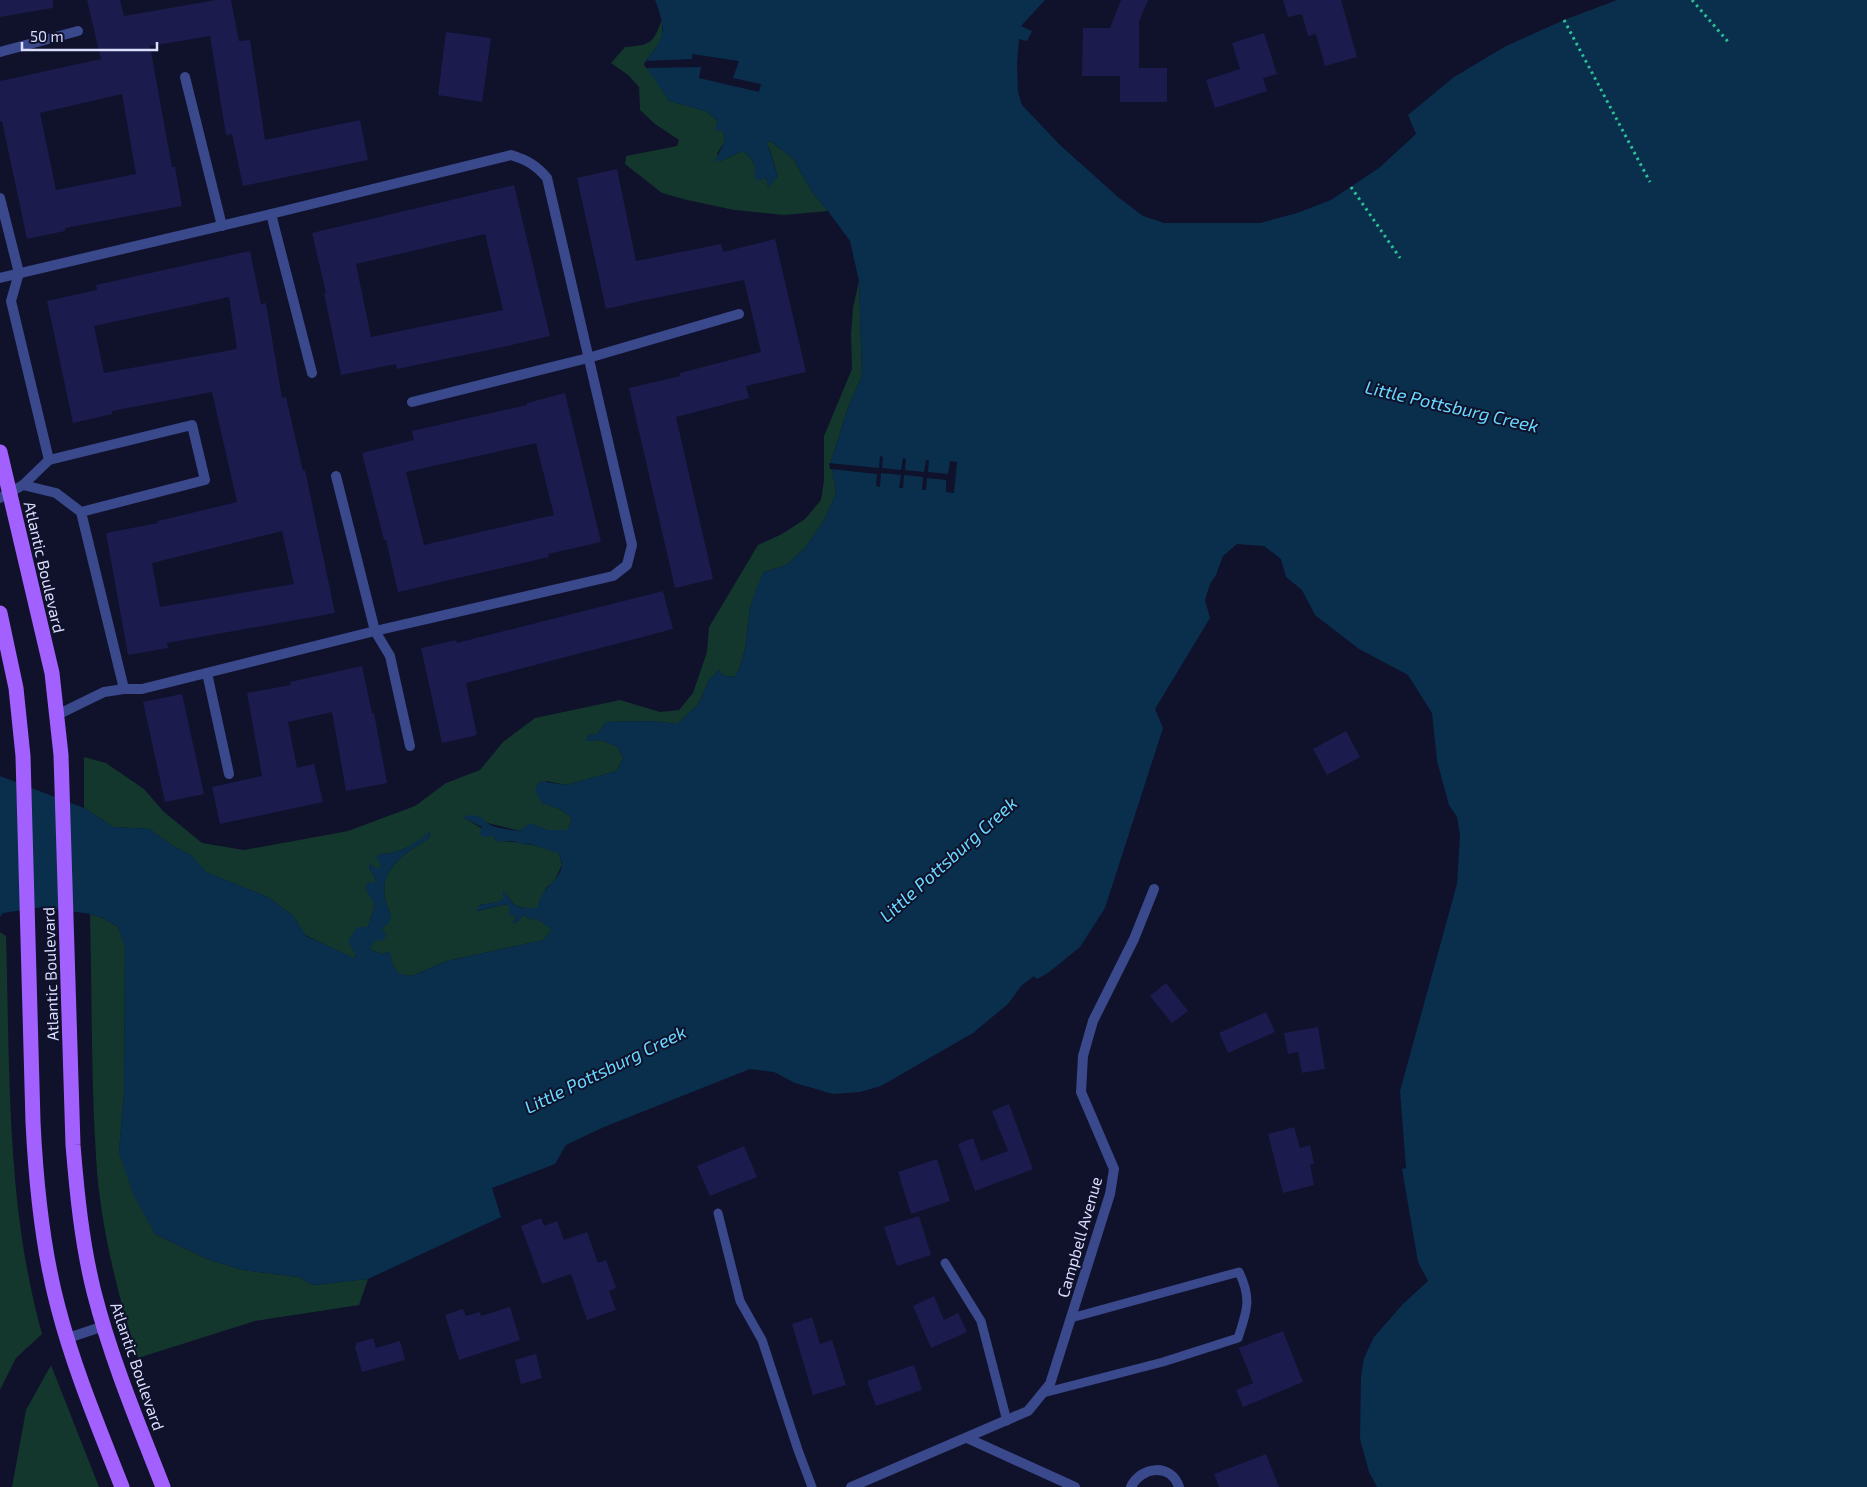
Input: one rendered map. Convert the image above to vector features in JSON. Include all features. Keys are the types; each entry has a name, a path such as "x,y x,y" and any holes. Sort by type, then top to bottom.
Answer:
{"main road":[{"name":"Atlantic Boulevard","path":"0,452 11,492 52,673 57,715 61,755 73,1145 77,1200 94,1293 120,1376 163,1487"},
{"name":"Atlantic Boulevard","path":"0,613 16,688 23,756 35,1172 41,1222 58,1308 91,1407 122,1487"}],"street":[{"path":"0,52 78,31"},
{"path":"185,78 222,226"},
{"path":"0,278 511,155 528,160 547,178 632,545 627,565 613,576 375,631 142,689 104,692 57,715"},
{"path":"0,198 19,273 11,301 49,460"},
{"path":"272,214 312,373"},
{"path":"412,402 588,358 739,314"},
{"path":"11,492 49,460 192,425 205,480 81,512"},
{"path":"336,476 375,631 390,656 410,746"},
{"path":"11,492 56,492 81,512 124,689"},
{"path":"206,673 229,774"},
{"name":"Campbell Avenue","path":"851,1487 1028,1412 1050,1384 1110,1194 1114,1169 1081,1092 1083,1056 1094,1022 1134,939 1154,889"},
{"path":"68,1338 104,1326"},
{"path":"967,1438 1075,1487"},
{"path":"1131,1487 1136,1478 1143,1473 1155,1469 1164,1471 1176,1478 1179,1487"}],"lane":[{"path":"718,1213 740,1301 762,1340 812,1487"},
{"path":"945,1263 981,1321 1007,1421"},
{"path":"1043,1393 1163,1362 1238,1338 1247,1312 1247,1288 1239,1272 1070,1318"}],"path":[{"path":"1692,0 1730,44"},
{"path":"1564,20 1650,182"},
{"path":"1351,187 1400,258"}],"green space":[{"path":"662,19 662,39 646,61 669,101 706,111 718,121 716,131 723,131 725,141 717,154 721,161 742,151 751,158 765,177 768,187 778,176 766,143 770,141 793,158 812,192 828,211 784,215 734,210 687,200 662,193 625,164 626,156 677,146 679,140 655,124 640,110 639,87 628,75 611,63 625,47 650,42 656,34"},
{"path":"859,281 862,376 848,408 831,461 836,494 823,522 805,548 787,565 764,572 751,604 746,643 735,677 724,676 719,670 709,680 698,705 677,724 651,721 606,722 597,734 588,735 586,741 601,740 618,747 623,758 617,771 566,785 546,781 542,803 560,809 572,818 568,830 548,830 530,824 520,831 463,817 494,836 495,841 527,844 559,853 562,865 554,882 546,888 538,908 517,906 503,892 505,898 498,902 480,905 477,911 507,904 517,916 513,923 517,922 524,915 528,918 539,920 553,930 543,940 447,961 412,976 399,974 394,967 389,952 381,954 369,949 391,915 384,889 386,878 398,860 429,838 430,832 419,841 400,851 379,854 381,865 379,871 370,864 369,868 376,880 375,883 366,888 375,905 354,959 305,935 293,916 268,897 205,872 191,855 173,846 149,829 113,827 84,808 84,757 106,763 144,789 163,811 202,843 244,850 348,831 415,806 446,783 480,770 503,742 535,718 620,700 660,712 679,710 693,693 707,652 709,627 758,545 782,534 805,519 821,500 824,480 824,436 852,369 851,334 853,308"},
{"path":"90,914 103,918 118,927 125,947 124,1093 119,1152 155,1234 207,1259 243,1270 299,1277 313,1285 368,1279 359,1305 255,1321 138,1358 123,1309 111,1259 98,1182 93,1096"},
{"path":"0,932 6,936 12,1136 16,1186 30,1285 42,1334 16,1358 0,1390"},
{"path":"51,1365 99,1487 12,1487 26,1410"}],"water":[{"name":"Little Pottsburg Creek","path":"655,0 1045,0 1021,26 1032,31 1027,41 1019,39 1017,64 1018,92 1022,105 1060,145 1118,197 1143,216 1164,223 1260,223 1297,213 1331,200 1379,168 1416,134 1408,115 1454,77 1506,46 1564,20 1617,0 1867,0 1867,1487 1377,1487 1369,1472 1360,1439 1361,1377 1364,1358 1374,1337 1403,1304 1428,1281 1418,1262 1402,1169 1406,1168 1400,1091 1457,884 1460,836 1457,817 1449,805 1437,761 1432,713 1408,675 1359,649 1315,615 1302,590 1286,577 1281,559 1264,546 1237,544 1223,556 1205,600 1210,618 1155,709 1163,728 1105,908 1080,947 1048,973 1037,979 1034,976 1021,986 1008,1004 973,1033 881,1086 860,1092 833,1094 795,1083 774,1072 750,1069 604,1127 566,1145 555,1164 492,1188 501,1217 368,1279 313,1285 299,1277 243,1270 207,1259 155,1234 133,1194 119,1152 124,1093 125,948 118,927 103,918 90,914 43,907 3,913 0,917 0,776 84,808 113,827 149,829 173,846 191,855 206,872 268,897 293,916 306,936 354,958 356,956 348,941 357,927 368,927 375,905 365,888 368,882 374,883 376,880 369,868 370,864 379,870 381,865 376,857 380,854 394,853 407,847 430,831 429,838 398,860 386,878 384,889 391,915 388,925 384,925 382,930 387,935 382,941 376,940 369,949 381,954 389,952 394,967 399,974 412,976 447,961 543,940 552,930 539,920 528,918 524,915 513,924 517,916 509,916 510,910 507,904 476,911 480,905 498,902 504,898 503,891 516,906 538,908 542,895 560,871 562,865 559,853 527,843 525,845 513,841 495,841 494,836 484,837 479,834 482,827 462,817 471,815 481,817 493,826 520,831 530,823 548,830 568,830 572,818 560,809 542,803 535,791 539,781 566,785 617,771 623,758 618,747 601,740 586,741 588,735 597,734 606,722 651,721 677,724 698,705 709,680 719,670 724,676 735,677 746,643 751,604 764,572 787,565 805,548 823,522 836,494 831,461 848,408 862,376 859,281 850,241 812,192 793,158 770,141 766,143 778,176 768,188 766,177 759,181 754,177 755,168 753,162 742,151 721,161 715,161 725,141 723,131 716,131 718,121 706,111 669,101 644,64 656,47 662,34 662,20"}],"pier":[{"path":"692,54 739,61 733,78 761,84 759,92 699,78 701,67 646,68 644,64 646,61 692,59"},
{"path":"880,456 883,457 882,468 901,470 903,458 906,459 905,470 924,472 926,460 929,460 928,472 948,474 950,461 957,462 954,493 946,492 946,480 927,478 926,490 922,490 923,477 904,475 903,488 899,488 901,475 881,473 880,487 876,486 877,474 830,469 829,463 879,468"}],"building":[{"path":"0,0 53,0 53,8 0,17"},
{"path":"87,0 120,0 124,16 216,0 231,0 239,41 250,40 265,140 360,120 368,160 243,186 232,134 226,135 210,36 150,46 172,167 175,167 182,206 65,228 65,231 27,239 2,121 0,121 0,81 101,59","holes":["122,94 136,174 56,190 40,113"]},
{"path":"1121,0 1148,0 1139,22 1139,68 1167,68 1167,102 1120,102 1120,76 1082,76 1083,28 1110,28"},
{"path":"1283,0 1341,0 1357,57 1325,66 1316,34 1308,36 1302,14 1288,17"},
{"path":"446,32 491,38 482,102 438,95"},
{"path":"1264,33 1277,74 1263,78 1267,91 1215,108 1206,80 1240,69 1232,43"},
{"path":"617,169 636,261 721,244 723,252 775,239 806,372 746,386 749,398 676,417 713,579 675,588 629,388 680,376 680,373 761,352 744,280 606,309 577,178"},
{"path":"514,185 550,336 397,369 396,364 341,375 324,293 326,293 312,233","holes":["485,234 503,310 371,337 356,264"]},
{"path":"250,251 261,304 266,303 282,398 286,397 303,471 305,470 335,613 167,643 168,648 128,655 106,533 158,523 158,521 237,502 212,392 112,411 112,414 73,423 47,301 97,290 96,285","holes":["229,297 237,349 104,373 94,326","282,531 294,584 160,607 152,563"]},
{"path":"565,393 601,542 548,554 549,557 398,592 362,453 414,440 412,431 527,405 527,403","holes":["536,443 554,515 424,545 406,472"]},
{"path":"663,591 673,629 466,683 477,735 442,743 421,648 456,640 457,643"},
{"path":"362,666 372,713 374,713 387,783 346,791 332,712 288,722 297,768 314,764 323,802 220,824 212,787 262,776 247,693 291,685 290,682"},
{"path":"182,694 204,794 165,802 143,702"},
{"path":"1346,731 1360,757 1327,775 1313,749"},
{"path":"1166,983 1188,1011 1172,1023 1150,996"},
{"path":"1266,1012 1275,1032 1228,1053 1219,1033"},
{"path":"1318,1027 1325,1069 1302,1073 1298,1052 1288,1054 1284,1033"},
{"path":"1009,1104 1033,1169 975,1191 958,1144 973,1138 981,1161 1008,1151 992,1111"},
{"path":"1294,1127 1300,1148 1310,1145 1314,1164 1310,1165 1314,1185 1283,1193 1268,1134"},
{"path":"744,1146 757,1177 710,1196 697,1166"},
{"path":"937,1159 950,1201 911,1214 898,1172"},
{"path":"919,1216 931,1255 897,1266 884,1227"},
{"path":"541,1218 544,1226 557,1221 564,1240 587,1232 598,1263 606,1260 616,1288 609,1291 616,1310 587,1320 571,1274 542,1284 521,1226"},
{"path":"934,1296 944,1320 958,1313 967,1332 931,1348 913,1306"},
{"path":"510,1307 520,1340 459,1360 445,1315 463,1309 466,1316 480,1312 481,1316"},
{"path":"812,1317 820,1344 832,1340 846,1385 813,1395 792,1324"},
{"path":"1283,1331 1303,1382 1243,1407 1236,1390 1253,1383 1239,1348"},
{"path":"373,1338 376,1348 400,1341 405,1360 362,1372 355,1347 356,1343"},
{"path":"536,1354 542,1378 521,1384 515,1360"},
{"path":"914,1365 922,1390 876,1406 867,1381"},
{"path":"1266,1454 1279,1487 1219,1487 1214,1474"}]}
